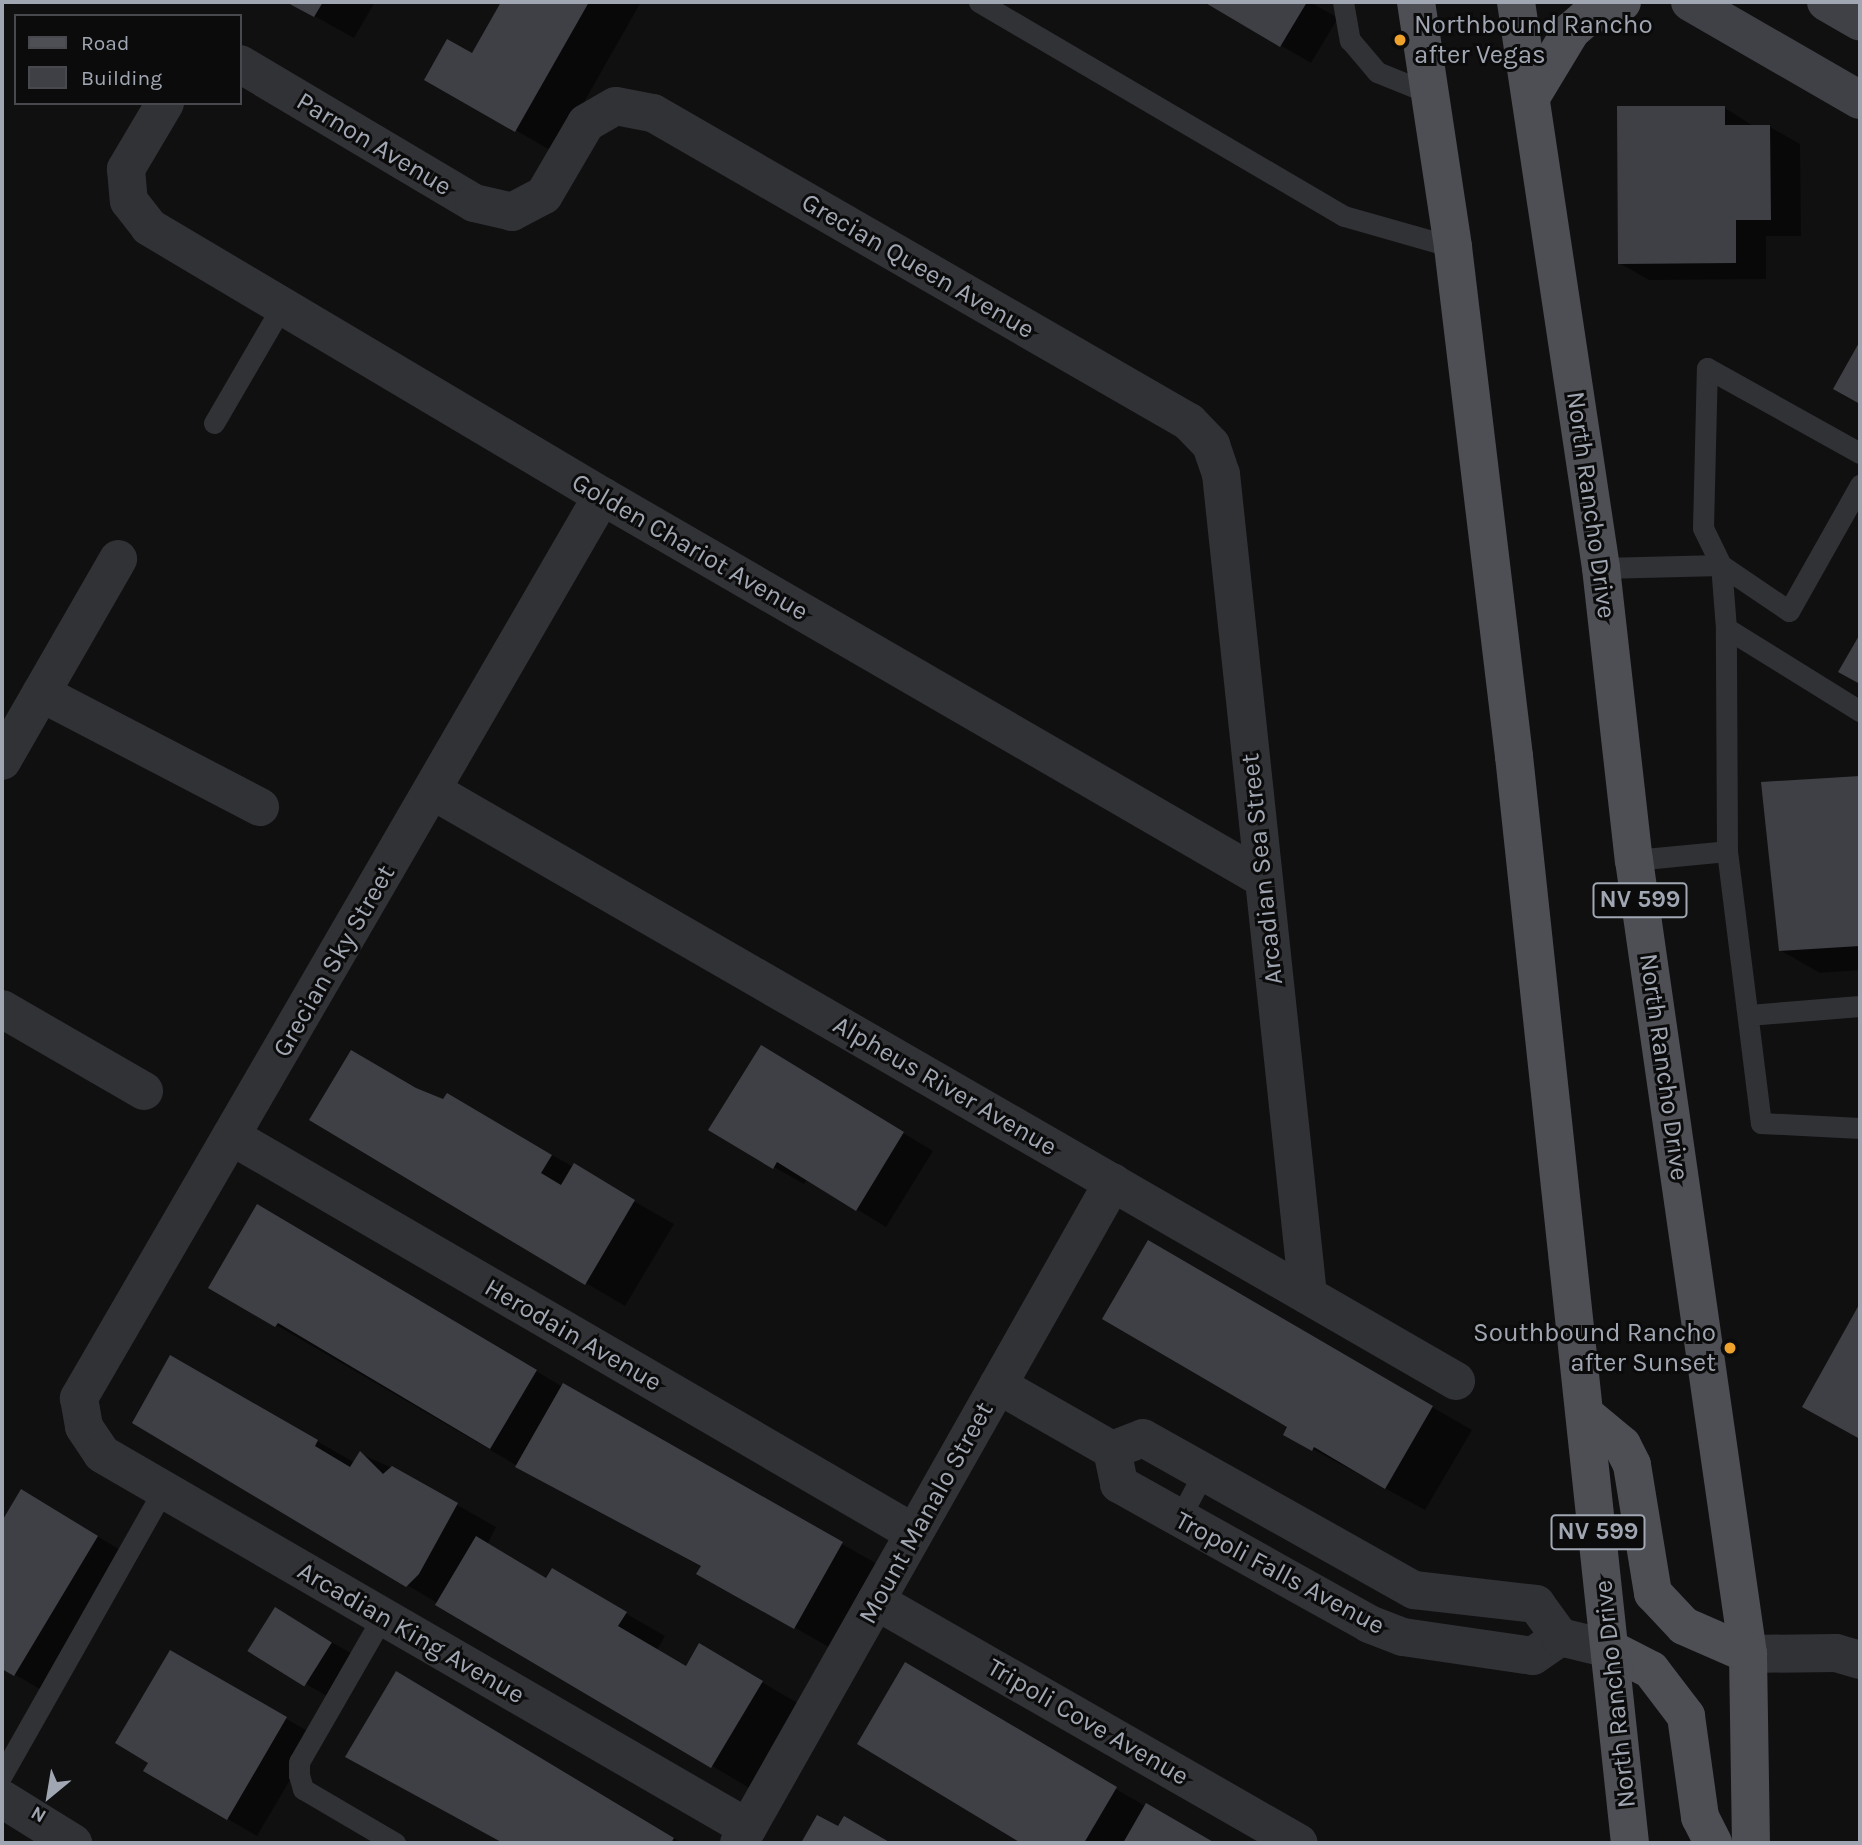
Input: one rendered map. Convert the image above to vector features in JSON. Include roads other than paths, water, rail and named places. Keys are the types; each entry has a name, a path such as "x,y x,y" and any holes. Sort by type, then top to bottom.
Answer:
{"main road":[{"name":"North Rancho Drive","path":"1416,2 1453,247 1586,1415 1630,1843"},
{"name":"North Rancho Drive","path":"1516,2 1533,94 1601,568 1634,860 1748,1654 1751,1843"},
{"path":"1533,94 1571,31 1587,17 1622,2"},
{"path":"1690,2 1860,100"},
{"path":"1826,2 1860,22"},
{"path":"1586,1415 1622,1445 1632,1465 1653,1593 1684,1626 1748,1654"},
{"path":"1610,1649 1651,1670 1685,1716 1700,1818 1713,1843"}],"street":[{"name":"Parnon Avenue","path":"242,65 474,204 512,212 544,195 586,123 616,106"},
{"name":"Golden Chariot Avenue","path":"164,105 126,169 129,201 149,227 602,496 1262,878"},
{"name":"Grecian Queen Avenue","path":"616,106 653,113 1189,422 1211,445"},
{"name":"Arcadian Sea Street","path":"1211,445 1221,474 1308,1295"},
{"name":"Grecian Sky Street","path":"84,1427 79,1398 602,496"},
{"path":"2,761 118,559"},
{"path":"41,693 260,807"},
{"name":"Alpheus River Avenue","path":"433,791 1457,1381"},
{"path":"2,1009 144,1091"},
{"name":"Herodain Avenue","path":"231,1136 914,1533"},
{"name":"Mount Manalo Street","path":"743,1835 1113,1182"},
{"path":"998,1385 1112,1450"},
{"name":"Arcadian King Avenue","path":"84,1427 102,1454 383,1616 743,1835"},
{"name":"Tropoli Falls Avenue","path":"1143,1438 1205,1472 1414,1590 1536,1604 1560,1637 1533,1657 1403,1637 1334,1607 1119,1484 1112,1450 1143,1438"},
{"name":"Tripoli Cove Avenue","path":"876,1601 1299,1843"},
{"path":"1560,1637 1610,1649"},
{"path":"1748,1654 1836,1653 1860,1660"},
{"path":"2,1799 29,1833 73,1843"}],"lane":[{"path":"979,2 1344,216 1453,247"},
{"path":"1343,2 1350,40 1377,72 1429,93"},
{"path":"214,423 282,306"},
{"path":"1860,453 1707,368 1703,528 1721,565 1726,628 1727,851 1761,1123 1860,1128"},
{"path":"1601,568 1721,565 1789,611 1860,485"},
{"path":"1726,628 1860,712"},
{"path":"1634,860 1727,851"},
{"path":"1748,1015 1860,1006"},
{"path":"1179,1519 1205,1472"},
{"path":"2,1774 164,1489"},
{"path":"383,1616 299,1762 299,1775 303,1789 396,1843"}],"place":[{"name":"Northbound Rancho after Vegas","path":"1400,40"},
{"name":"Southbound Rancho after Sunset","path":"1730,1348"}]}
